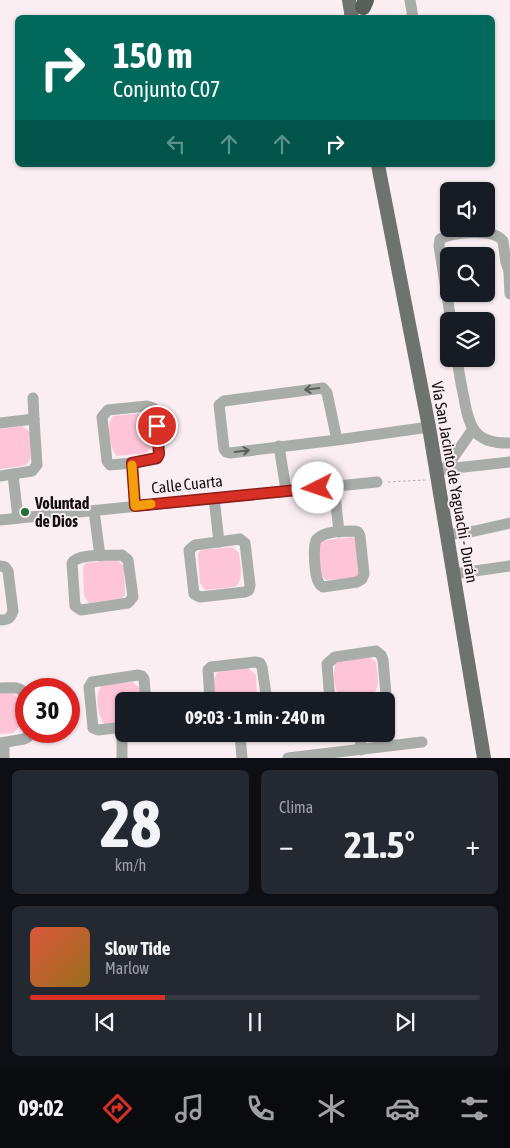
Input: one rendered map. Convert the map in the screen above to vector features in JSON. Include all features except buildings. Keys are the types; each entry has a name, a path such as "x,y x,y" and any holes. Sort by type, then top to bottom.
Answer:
{"main road":[{"name":"Vía San Jacinto de Yaguachi - Durán","path":"379,167 429,426 440,473 447,535 484,758"}],"street":[{"path":"410,0 412,15"},
{"path":"450,312 439,246 440,240 447,236 479,233 497,235 504,241 510,294"},
{"path":"458,367 470,426 479,436 495,443 510,443"},
{"path":"337,440 327,393 323,388 220,403 224,449 226,452 337,440 429,426"},
{"path":"0,476 13,475 35,469 33,398"},
{"path":"147,406 156,411 159,454 157,458 132,463 110,465 107,461 102,417 108,410 147,406"},
{"path":"0,423 34,419"},
{"path":"440,473 473,429"},
{"path":"279,446 286,490"},
{"path":"440,473 510,462"},
{"path":"132,463 135,506"},
{"path":"13,475 18,518"},
{"name":"Calle Cuarta","path":"0,520 377,482"},
{"path":"334,486 339,532"},
{"path":"214,498 219,542"},
{"path":"94,511 100,556"},
{"path":"447,535 510,523"},
{"path":"339,532 358,532 364,574 362,579 357,582 323,587 319,584 317,578 314,544 322,535 339,532"},
{"path":"240,539 244,541 250,585 249,590 245,592 197,596 194,594 189,550 195,545 219,542 240,539"},
{"path":"100,556 126,557 133,597 128,603 81,610 75,606 72,564 77,558 100,556"},
{"path":"0,566 6,567 8,571 13,612 7,620 0,620"},
{"path":"454,574 510,566"},
{"path":"329,692 327,664 330,659 335,656 376,652 381,654 386,692"},
{"path":"209,692 208,670 211,667 255,662 262,667 266,692"},
{"path":"115,728 98,730 93,728 90,684 92,682 138,675 144,679 145,692"},
{"path":"0,688 15,687"},
{"path":"4,758 2,743 15,741"},
{"path":"122,758 123,742"},
{"path":"241,742 242,758"},
{"path":"360,742 361,750"},
{"path":"288,758 361,750 377,753 422,742"}],"path":[{"path":"377,482 440,473"}],"shaded area":[{"path":"144,413 151,419 153,446 146,453 117,456 112,448 109,436 113,416"},
{"path":"22,426 30,432 31,452 28,462 25,465 0,469 0,429"},
{"path":"352,537 355,539 361,571 354,578 325,580 320,573 318,544 321,541"},
{"path":"232,547 239,553 240,581 234,587 205,590 200,583 198,554 201,550"},
{"path":"116,560 124,566 125,594 122,598 89,603 84,596 83,567 86,563"},
{"path":"368,656 376,662 378,681 375,692 338,692 334,679 338,659"},
{"path":"248,668 256,675 257,692 214,692 214,682 218,672"},
{"path":"132,682 140,688 140,692 115,692 115,724 105,725 100,717 98,694 102,685"},
{"path":"11,692 15,695 15,731 13,733 0,734 0,693"}],"slow traffic":[{"path":"132,465 135,506 151,504"}],"place":[{"name":"Voluntad de Dios","path":"25,512"}],"route":[{"path":"157,426 159,454 157,458 132,463 135,506 318,488"}]}
